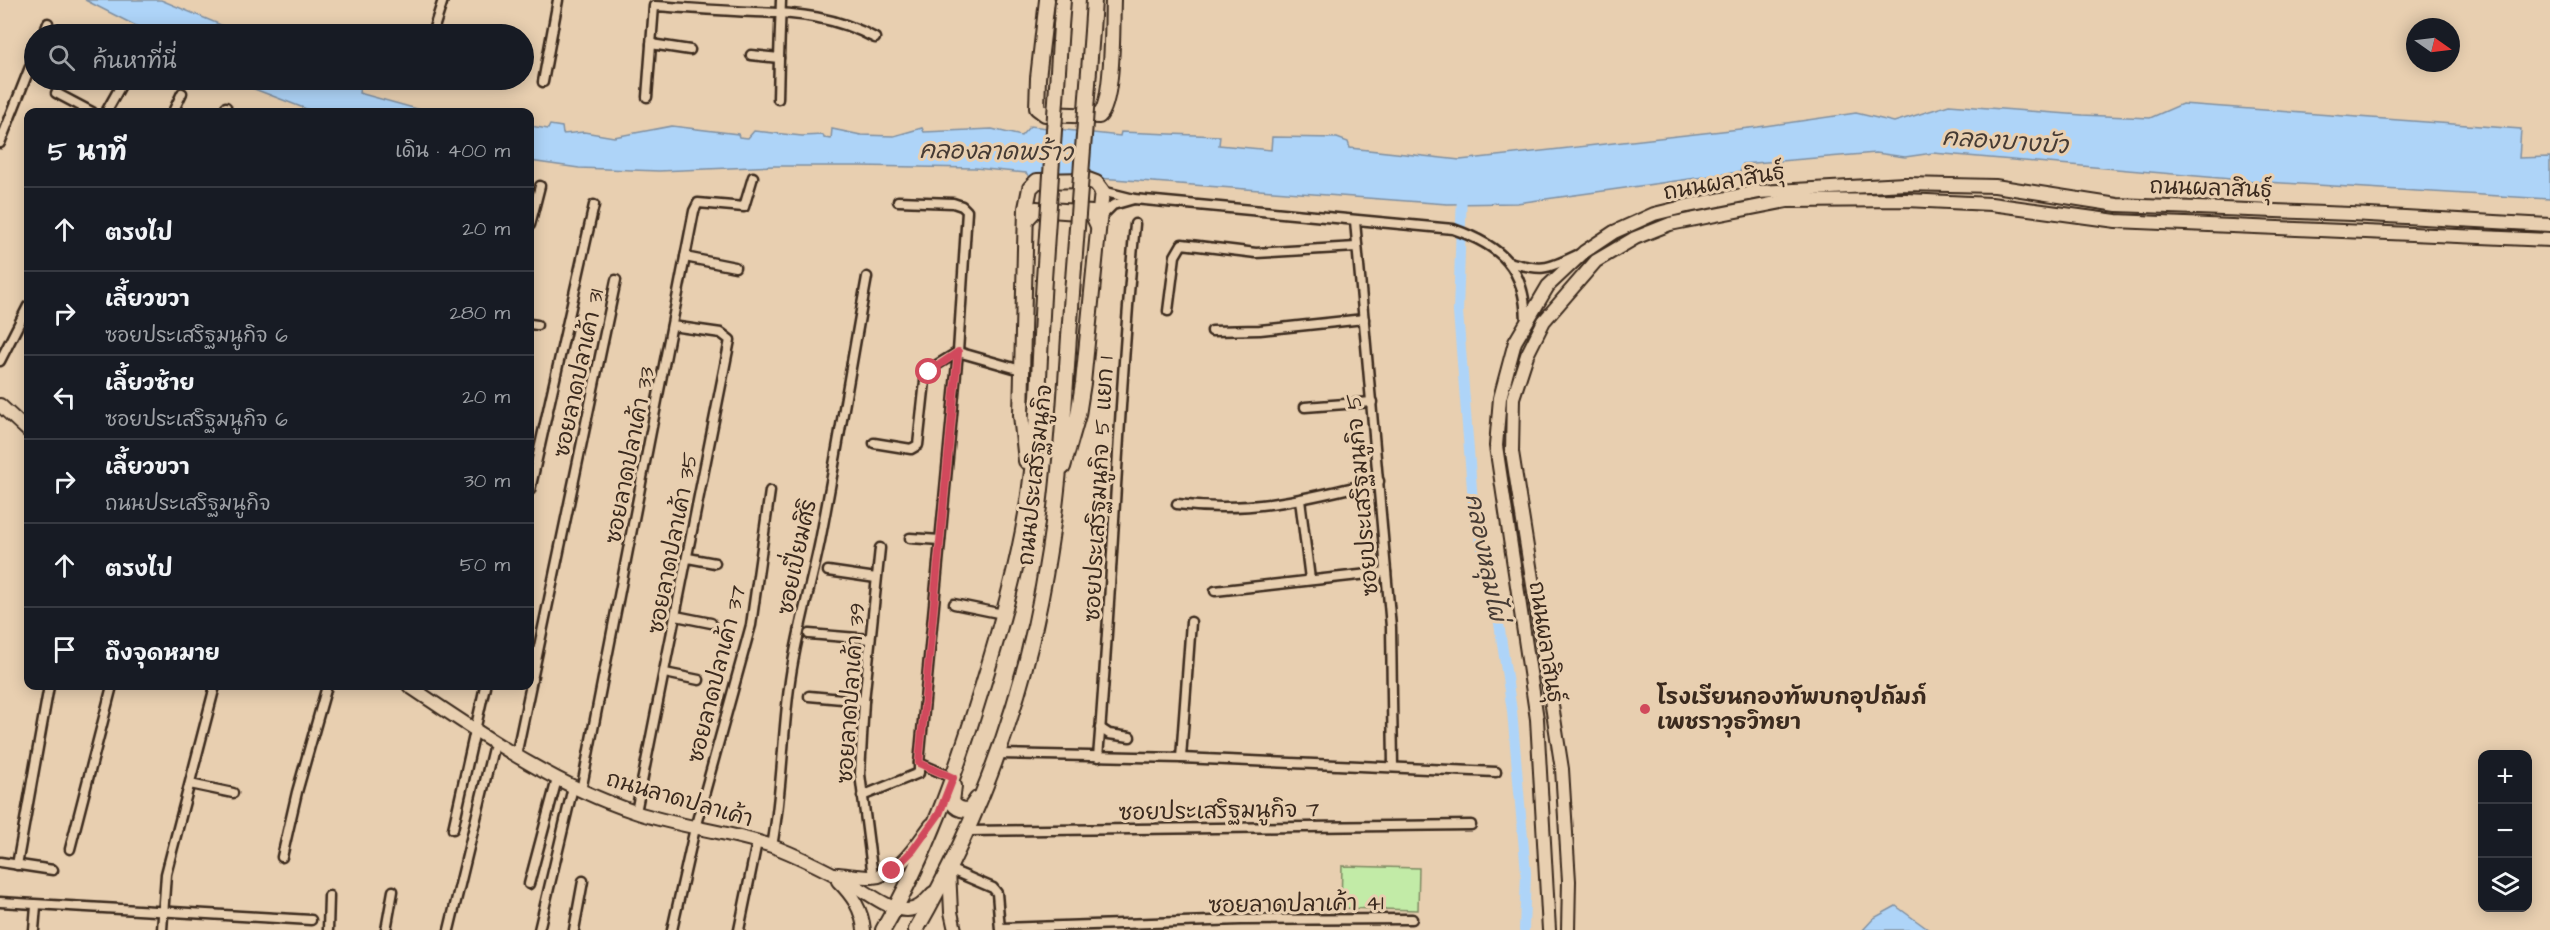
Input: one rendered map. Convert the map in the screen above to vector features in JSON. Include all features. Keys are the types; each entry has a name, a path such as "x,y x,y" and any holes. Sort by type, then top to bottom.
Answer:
{"main road":[{"path":"1047,0 1037,108 1045,114 1099,116 1105,110 1109,88 1113,0"},
{"name":"ถนนประเสริฐมนูกิจ","path":"883,930 896,908 953,778 1003,614 1019,549 1030,483 1063,0"},
{"name":"ถนนประเสริฐมนูกิจ","path":"915,930 968,831 997,758 1034,630 1049,551 1056,485 1094,0"},
{"path":"1030,483 1021,415 1021,370 1026,220 1030,188 1037,181 1088,180 1096,183 1102,191 1083,384 1070,449 1056,485"},
{"name":"ถนนผลาสินธุ์","path":"1550,930 1538,719 1496,446 1500,398 1515,342 1548,286 1584,252 1614,232 1654,214 1758,192 1905,184 1995,186 2117,205 2201,207 2550,225"},
{"name":"ถนนผลาสินธุ์","path":"1568,930 1569,880 1562,769 1512,452 1513,398 1527,355 1544,321 1596,261 1635,238 1670,224 1787,201 1906,200 1991,204 2116,221 2550,240"},
{"path":"2201,207 2201,226"},
{"path":"1026,220 1036,209 1092,213 1098,222"},
{"path":"0,405 24,427"},
{"name":"ถนนลาดปลาเค้า","path":"416,690 494,744 577,789 636,812 772,846 831,873 896,908"},
{"path":"966,741 952,797 955,807 966,810 973,806 997,758"},
{"path":"831,873 873,877 892,871 939,814"},
{"path":"831,873 854,899 862,915 864,930"},
{"path":"896,908 910,910 919,907 946,875"},
{"path":"946,875 955,930"}],"street":[{"path":"435,24 443,0"},
{"path":"543,82 558,0"},
{"path":"727,10 728,0"},
{"path":"778,99 781,0"},
{"path":"647,97 654,3 780,12 832,20 853,26 875,38"},
{"path":"651,44 690,50"},
{"path":"751,55 779,58"},
{"path":"0,143 24,82"},
{"path":"108,108 118,90"},
{"path":"56,93 84,108"},
{"path":"175,108 182,93"},
{"name":"ซอยลาดปลาเค้า 33","path":"539,930 577,789 685,257 698,203 744,207 753,177"},
{"path":"534,209 540,186"},
{"path":"1102,191 1134,199 1355,221 1435,226 1463,233 1482,242 1509,262 1534,269 1545,268 1584,252"},
{"path":"1098,222 1113,205 1134,199"},
{"path":"862,796 919,773 958,352 967,211 962,206 953,203 898,201"},
{"path":"534,472 594,205"},
{"name":"ซอยประเสริฐมนูกิจ 5","path":"1355,221 1393,648 1394,767"},
{"name":"ซอยประเสริฐมนูกิจ 5 แยก 1","path":"1098,757 1119,467 1125,326 1135,224"},
{"path":"1168,311 1175,256 1177,248 1182,244 1256,253 1356,247"},
{"path":"685,257 735,267"},
{"path":"1509,262 1522,285 1526,321"},
{"name":"ซอยเปี่ยมศิริ","path":"772,846 779,811 791,677 800,621 813,574 827,506 867,277"},
{"name":"ซอยลาดปลาเค้า 31","path":"534,670 616,280"},
{"path":"0,361 24,314"},
{"path":"1212,331 1260,330 1364,319"},
{"name":"ซอยลาดปลาเค้า 35","path":"636,812 730,340 721,333 672,326"},
{"path":"958,352 1021,370"},
{"path":"874,443 911,449 918,445 925,381 929,372 958,352"},
{"path":"1305,407 1372,402"},
{"path":"1178,504 1236,509 1300,500 1379,481"},
{"name":"ซอยลาดปลาเค้า 37","path":"672,930 695,828 751,625 770,491"},
{"path":"1300,500 1310,579"},
{"path":"910,538 940,540"},
{"name":"ซอยลาดปลาเค้า 39","path":"873,877 860,774 864,701 880,548"},
{"path":"688,558 715,563"},
{"path":"828,571 876,578"},
{"path":"1215,591 1386,572"},
{"path":"954,604 1003,614"},
{"path":"676,616 711,623"},
{"path":"1181,758 1191,622"},
{"path":"809,634 870,639"},
{"path":"665,673 699,680"},
{"path":"17,864 49,690"},
{"path":"70,849 111,690"},
{"path":"162,930 166,873 214,690"},
{"path":"282,857 297,792 326,690"},
{"path":"453,829 484,690"},
{"name":"ซอยลาดปลาเค้า 31","path":"516,756 530,690"},
{"path":"809,696 864,701"},
{"path":"1100,728 1109,734 1130,737"},
{"path":"449,930 494,744"},
{"path":"997,758 1181,758 1496,772"},
{"path":"919,763 953,778"},
{"path":"529,884 557,779"},
{"path":"190,784 232,793"},
{"name":"ซอยประเสริฐมนูกิจ 7","path":"968,831 1471,825"},
{"path":"739,930 757,842"},
{"path":"0,862 53,870"},
{"name":"ซอยลาดปลาเค้า 41","path":"946,875 993,888 997,893 1001,929 1241,921 1412,919"},
{"path":"574,930 583,881"},
{"path":"386,930 393,891"},
{"path":"328,930 329,896"},
{"path":"0,902 36,906 311,920"},
{"path":"34,930 36,906"}],"green space":[{"path":"1342,866 1419,868 1418,910 1341,908"}],"water":[{"path":"85,0 161,0 219,24 132,24"},
{"path":"257,90 360,90 359,93 413,108 304,108"},
{"path":"2182,104 2521,129 2519,158 2550,157 2550,199 2265,182 1933,153 1905,157 1876,153 1743,164 1740,172 1517,203 1447,204 1113,179 1029,176 1026,173 975,168 775,166 659,171 579,168 534,162 534,127 548,129 550,125 562,127 563,134 584,132 614,137 672,126 738,134 739,137 748,138 754,131 802,136 823,135 824,138 831,139 832,129 861,135 894,136 922,128 924,132 992,129 1021,136 1030,126 1120,136 1121,132 1220,136 1219,145 1271,150 1272,137 1337,138 1348,142 1350,148 1460,160 1758,127 1856,113 1894,122 1949,105 2150,118"},
{"path":"1896,906 1929,930 1863,930 1874,918"}],"waterway":[{"name":"คลองหลุมไผ่","path":"1462,192 1458,312 1474,514 1497,610 1512,711 1526,873 1524,930"}],"place":[{"name":"โรงเรียนกองทัพบกอุปถัมภ์ เพชราวุธวิทยา","path":"1645,709"}],"route":[{"path":"892,871 913,850 939,814 953,778 919,763 958,352 929,372"}],"water label":[{"name":"คลองบางบัว","path":"2005,141"},
{"name":"คลองลาดพร้าว","path":"996,151"}]}
